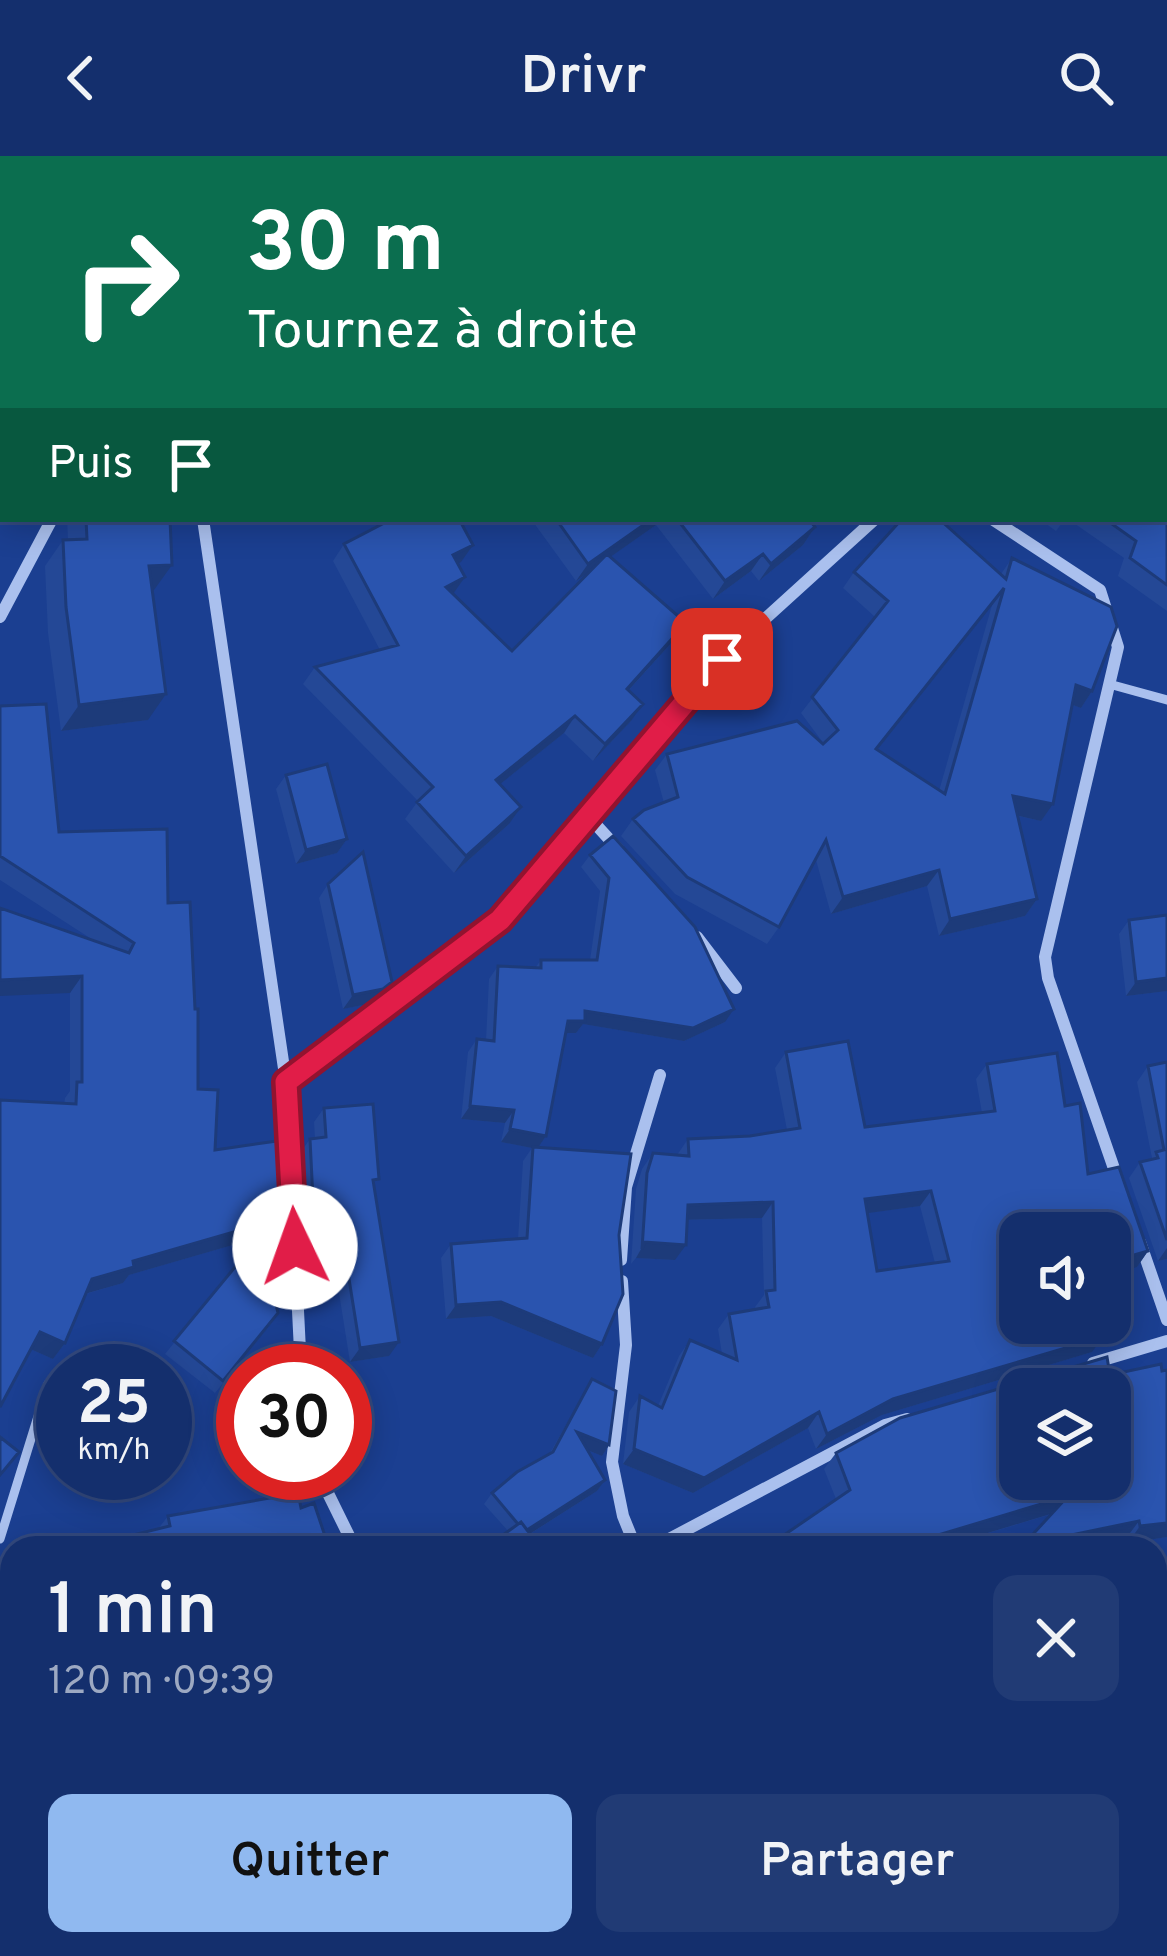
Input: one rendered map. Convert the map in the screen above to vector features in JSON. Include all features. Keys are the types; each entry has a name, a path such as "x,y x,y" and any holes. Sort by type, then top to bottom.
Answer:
{"street":[{"path":"0,617 50,522"},
{"path":"202,522 286,1082 291,1176"},
{"path":"286,1082 500,920 722,659 872,522"},
{"path":"997,522 1100,590 1118,647 1045,957 1048,978 1122,1192"},
{"path":"588,816 630,862"},
{"path":"693,932 736,988"},
{"path":"631,1536 612,1462 626,1345 620,1250 626,1187 660,1075"},
{"path":"292,1200 300,1344"},
{"path":"1137,1234 1167,1320"},
{"path":"1080,1367 1167,1341"},
{"path":"675,1536 885,1425 928,1412"},
{"path":"331,1500 349,1536"}],"lane":[{"path":"1108,684 1167,700"},
{"path":"1,1536 36,1423"}],"building":[{"path":"86,522 170,522 172,565 149,566 166,694 79,705 63,540 87,539"},
{"path":"386,522 461,522 473,545 453,555 465,577 446,587 512,651 607,554 686,623 627,689 643,704 605,744 575,716 496,780 521,807 466,856 417,802 433,787 315,667 398,645 344,544"},
{"path":"558,522 648,522 588,564"},
{"path":"679,522 811,522 815,527 771,564 763,554 725,581"},
{"path":"899,522 942,522 1006,579 1012,558 1111,607 1117,626 1092,691 1076,685 1053,804 1013,796 1037,899 950,919 939,870 843,897 826,840 779,927 687,877 633,819 678,797 667,754 797,721 823,744 838,730 812,697 888,601 854,572","holes":["1004,588 945,794 876,749"]},
{"path":"1109,522 1167,522 1167,585 1130,558 1136,541"},
{"path":"46,704 59,832 167,829 168,903 190,902 198,1089 218,1090 215,1150 291,1139 295,1220 272,1221 133,1261 134,1267 92,1279 65,1343 40,1332 0,1407 0,1100 76,1104 77,1082 82,1082 82,976 0,980 0,908 129,953 134,943 0,856 0,706"},
{"path":"327,764 347,839 306,850 286,775"},
{"path":"613,836 695,927 734,1009 693,1028 585,1011 585,1021 568,1021 546,1136 510,1129 514,1110 470,1106 477,1039 494,1041 498,966 541,968 541,960 597,960 609,878 590,855"},
{"path":"363,852 392,982 383,989 353,995 328,884"},
{"path":"1167,915 1167,978 1136,982 1129,920"},
{"path":"848,1041 865,1127 995,1111 987,1064 1057,1053 1065,1106 1080,1103 1088,1174 1119,1167 1148,1251 1131,1256 1131,1212 999,1212 999,1344 1079,1344 893,1399 827,1434 819,1412 704,1478 634,1449 640,1396 662,1408 690,1340 737,1360 729,1314 769,1307 766,1291 775,1290 773,1202 688,1205 686,1245 645,1242 642,1249 647,1173 653,1153 689,1156 688,1139 800,1128 786,1052","holes":["931,1191 949,1261 877,1271 865,1199"]},
{"path":"1167,1062 1167,1240 1140,1162 1158,1158 1156,1152 1164,1150 1148,1066"},
{"path":"373,1104 379,1179 373,1180 399,1342 359,1344 339,1216 314,1220 310,1139 326,1137 324,1108"},
{"path":"533,1147 631,1154 619,1235 623,1294 602,1344 501,1302 456,1305 451,1244 527,1238"},
{"path":"259,1238 278,1313 253,1344 216,1344 216,1375 192,1356 192,1344 174,1341"},
{"path":"1107,1357 1109,1368 1070,1368"},
{"path":"1161,1364 1162,1371 1167,1370 1167,1523 1140,1526 1139,1521 1066,1536 1031,1536 1064,1500 1131,1500 1131,1370"},
{"path":"592,1379 616,1391 609,1445 577,1432 605,1480 527,1530 492,1493 553,1452"},
{"path":"999,1389 999,1500 1055,1500 935,1536 783,1536 850,1490 836,1453 900,1418"},
{"path":"0,1437 19,1452 0,1475"},
{"path":"258,1500 299,1500 301,1508 314,1503 325,1536 129,1536 170,1526 168,1516"},
{"path":"521,1522 532,1536 502,1536"}],"route":[{"path":"295,1247 286,1082 500,920 722,659"}]}
